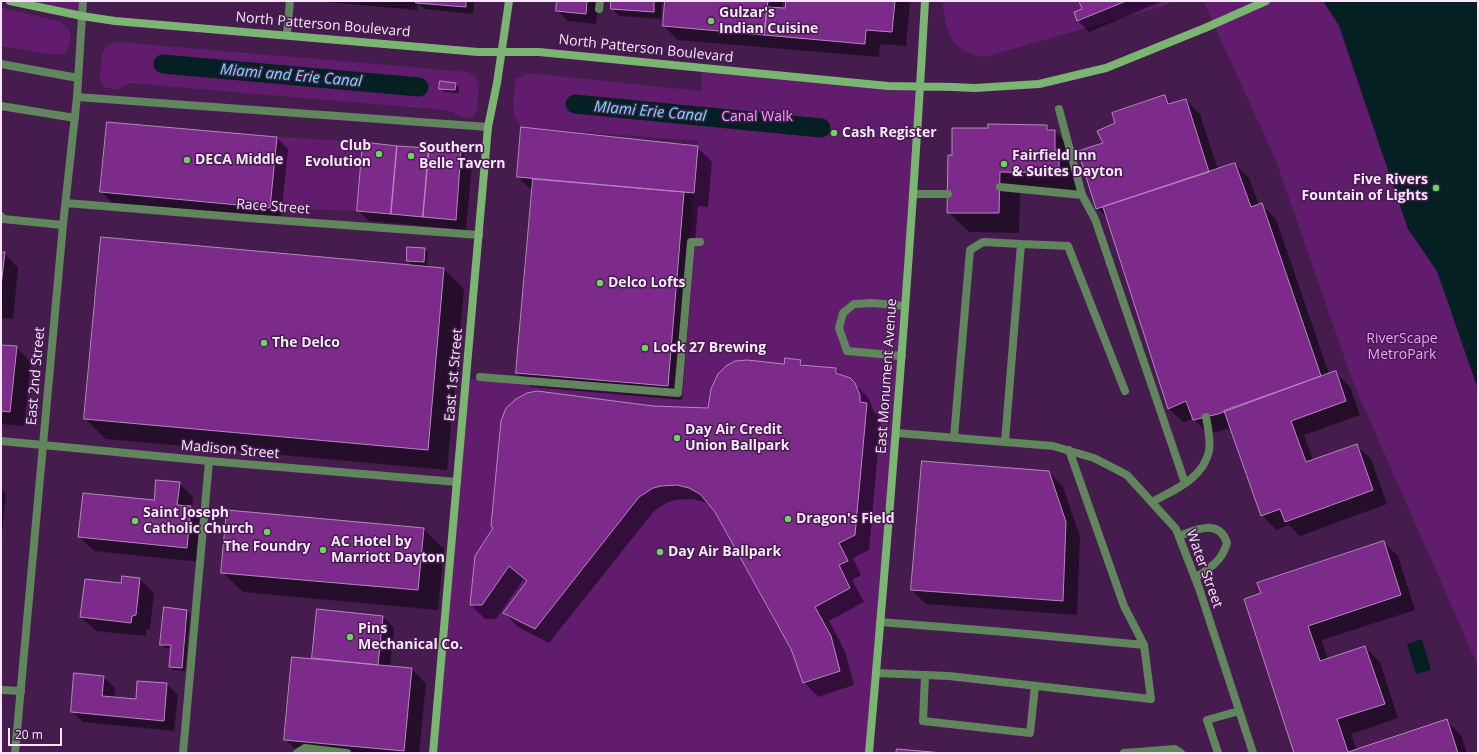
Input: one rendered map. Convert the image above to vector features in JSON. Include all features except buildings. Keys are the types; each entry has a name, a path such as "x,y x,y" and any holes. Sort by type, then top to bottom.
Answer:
{"main road":[{"name":"North Patterson Boulevard","path":"10,1 82,16 115,20 500,53 539,52 888,86 975,88 1045,83 1106,68 1205,28 1266,1"},
{"name":"East 1st Street","path":"433,753 488,127 497,83 500,53 509,1"},
{"name":"East Monument Avenue","path":"869,753 897,433 921,86 925,1"}],"street":[{"name":"East 2nd Street","path":"15,753 42,445 77,97 83,1"},
{"path":"287,34 290,1"},
{"path":"1,64 78,78"},
{"path":"77,97 488,127"},
{"path":"1,106 75,118"},
{"path":"1059,110 1082,195 1095,219 1184,483"},
{"path":"1000,187 1082,195"},
{"path":"913,194 948,194"},
{"name":"Race Street","path":"66,202 248,218 479,235"},
{"path":"1,216 3,219 63,226"},
{"path":"480,377 678,393 691,242 700,242"},
{"path":"954,437 970,250 982,242 1068,246 1125,391"},
{"path":"1005,442 1021,244"},
{"path":"902,356 847,351 839,328 843,312 854,304 872,303 905,306"},
{"path":"1152,502 1193,478 1202,467 1209,451 1209,436 1206,417"},
{"name":"Water Street","path":"897,433 1053,446 1094,458 1127,475 1176,529 1195,578 1253,753"},
{"name":"Madison Street","path":"1,441 209,461 457,482"},
{"path":"876,673 949,676 1151,699 1144,644 1124,606 1069,450"},
{"path":"183,753 209,461"},
{"path":"1179,536 1206,527 1214,528 1225,536 1227,543 1220,559 1212,567 1195,578"},
{"path":"880,622 1144,644"},
{"path":"925,675 923,721 1030,733 1035,686"},
{"path":"1,690 21,691"},
{"path":"1218,753 1207,720 1239,711"},
{"path":"297,753 304,748 347,753"},
{"path":"1124,753 1175,749 1181,753"}],"green space":[{"path":"10,1 83,1 82,16"},
{"path":"943,1 1176,1 1160,7 984,57 968,53 956,44 948,31 944,16"},
{"name":"RiverScape MetroPark","path":"1203,1 1323,1 1338,25 1408,229 1437,271 1478,389 1478,666 1353,382 1275,158"},
{"path":"1,8 59,21 64,24 71,36 70,44 65,54 55,55 1,46"},
{"path":"119,42 468,72 475,76 479,84 477,111 472,118 469,118 444,110 129,83 116,90 104,87 100,80 102,54 106,46"},
{"name":"Day Air Credit Union Ballpark","path":"702,68 921,86 867,753 433,753 468,379 500,378 678,393 698,141 521,127 517,121 513,104 516,79 528,73 701,91"},
{"path":"277,137 363,142 357,211 270,208"}],"shaded area":[{"name":"Five Rivers Fountain of Lights","path":"1323,1 1478,1 1478,389 1437,271 1408,229 1339,25"},
{"path":"1422,639 1431,670 1416,674 1407,644"}],"waterway":[{"name":"Miami and Erie Canal","path":"163,64 419,87"},
{"name":"MIami Erie Canal","path":"575,104 821,128"}],"place":[{"name":"Gulzar's Indian Cuisine","path":"711,21"},
{"name":"Cash Register","path":"834,133"},
{"name":"Club Evolution","path":"379,154"},
{"name":"Southern Belle Tavern","path":"411,156"},
{"name":"DECA Middle","path":"187,160"},
{"name":"Fairfield Inn & Suites Dayton","path":"1004,164"},
{"name":"Five Rivers Fountain of Lights","path":"1436,188"},
{"name":"Delco Lofts","path":"600,283"},
{"name":"The Delco","path":"264,343"},
{"name":"Lock 27 Brewing","path":"645,348"},
{"name":"Day Air Credit Union Ballpark","path":"677,438"},
{"name":"Dragon's Field","path":"788,519"},
{"name":"Saint Joseph Catholic Church","path":"135,521"},
{"name":"The Foundry","path":"267,532"},
{"name":"AC Hotel by Marriott Dayton","path":"323,550"},
{"name":"Day Air Ballpark","path":"660,552"},
{"name":"Pins Mechanical Co.","path":"350,637"}],"park label":[{"name":"Canal Walk","path":"757,117"}]}
